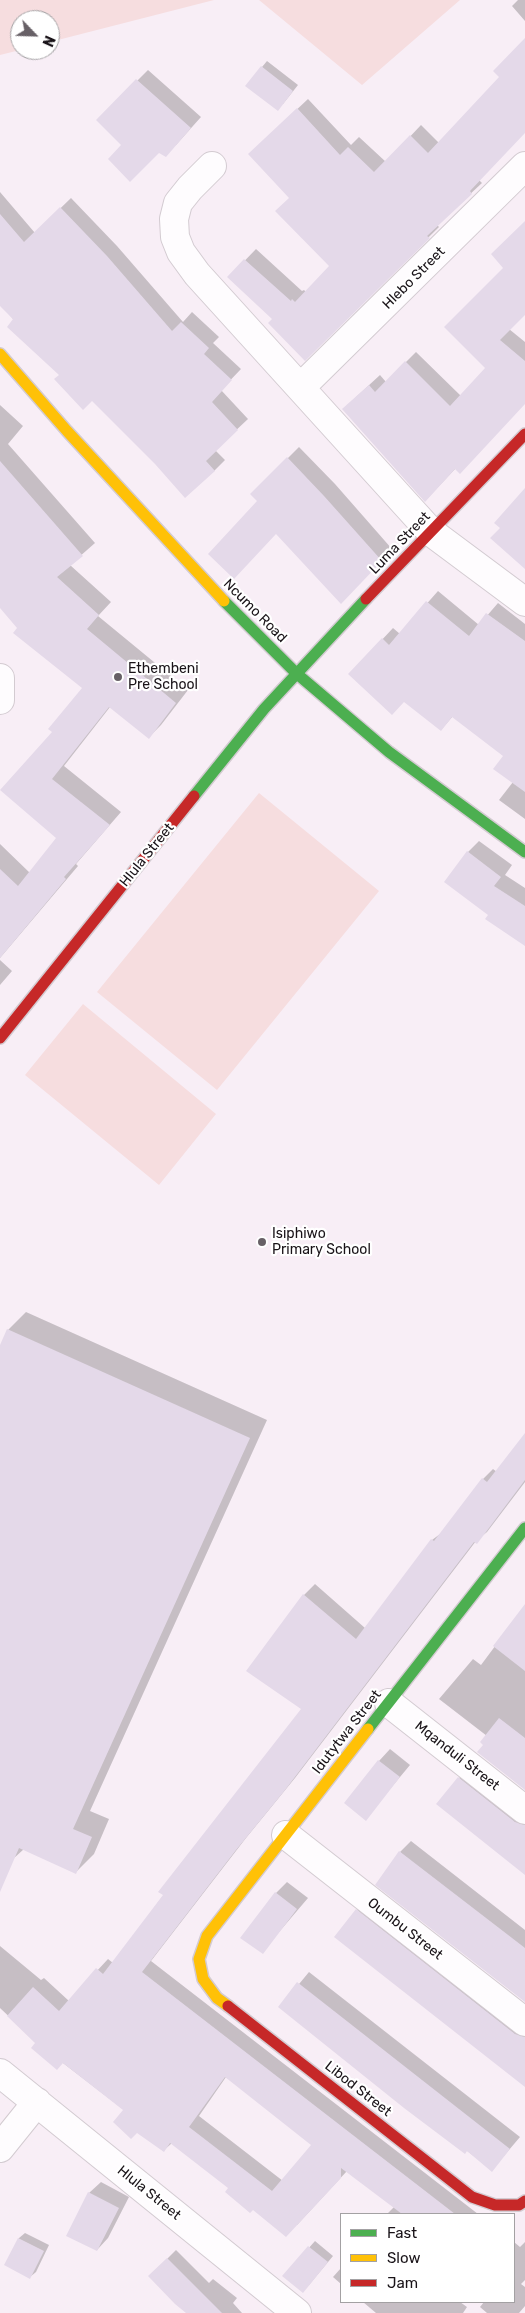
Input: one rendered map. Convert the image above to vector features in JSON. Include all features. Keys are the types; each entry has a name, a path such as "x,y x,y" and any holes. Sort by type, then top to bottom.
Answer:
{"street":[{"path":"212,166 178,203 174,219 175,237 181,252 197,274 431,532 525,602"},
{"name":"Hlebo Street","path":"301,387 525,166"},
{"name":"Ncumo Road","path":"0,354 67,431 214,592 296,673 389,752 525,852"},
{"name":"Luma Street","path":"296,673 525,434"},
{"name":"Hlula Street","path":"0,1038 264,709 296,673"},
{"path":"0,678 2,694 0,700"},
{"name":"Idutytwa Street","path":"199,1959 207,1936 525,1528"},
{"name":"Mqanduli Street","path":"389,1702 525,1810"},
{"name":"Oumbu Street","path":"286,1835 525,2022"},
{"name":"Libod Street","path":"199,1959 203,1979 217,1998 472,2196 495,2205 519,2205 525,2201"},
{"name":"Hlula Street","path":"0,2074 297,2313"},
{"path":"0,2148 37,2102"}],"shaded area":[{"path":"0,0 214,0 60,39 60,10 10,10 10,52 0,55"},
{"path":"259,0 460,0 362,85"},
{"path":"259,793 379,891 217,1090 97,992"},
{"path":"83,1004 216,1114 159,1185 25,1075"}],"building":[{"path":"525,38 525,133 470,191 472,194 427,236 430,238 305,361 268,323 272,319 227,277 244,259 291,301 292,299 295,302 329,266 275,211 289,198 248,154 297,108 340,155 348,147 374,172 410,135 428,153 499,77 493,71"},
{"path":"261,66 293,91 278,111 245,86"},
{"path":"136,79 191,128 166,157 159,153 130,182 108,159 121,145 96,120"},
{"path":"60,207 107,256 172,331 181,322 209,348 204,354 232,380 212,402 238,430 206,461 215,471 185,498 155,464 92,401 83,410 54,379 59,375 7,327 13,319 0,306 0,214 24,242"},
{"path":"525,221 525,315 500,340 525,361 525,404 460,474 455,469 425,502 342,409 369,385 375,392 405,361 450,406 485,368 444,327 503,268 491,254"},
{"path":"287,457 382,561 341,604 276,534 234,579 208,554 257,501 250,494"},
{"path":"0,461 83,556 57,577 99,615 87,629 176,703 149,739 109,707 52,779 110,825 64,877 66,879 0,958 0,869 18,886 56,838 0,790 52,732 48,729 82,688 13,633 17,628 0,608"},
{"path":"525,488 525,569 490,538 500,528 494,523"},
{"path":"426,601 469,636 486,613 525,641 525,792 493,769 503,756 452,717 441,731 404,702 392,715 348,674 382,638 389,645"},
{"path":"467,851 501,877 494,886 525,906 525,946 485,919 488,915 444,882"},
{"path":"7,1329 250,1438 73,1829 92,1837 76,1874 19,1848 0,1892 0,1345"},
{"path":"525,1433 525,1480 477,1544 474,1542 285,1790 142,1972 454,2213 401,2213 341,2168 341,2178 286,2237 253,2210 250,2213 225,2192 228,2188 170,2143 164,2152 137,2133 131,2139 113,2122 123,2110 63,2063 57,2070 31,2048 35,2043 7,2016 33,1987 59,2011 96,1968 103,1974 163,1895 158,1892 301,1709 246,1671 303,1594 356,1639 431,1539 434,1541 482,1478 487,1482","holes":["225,2077 311,2145 272,2191 189,2127"]},
{"path":"525,1604 525,1671 493,1646"},
{"path":"499,1718 525,1738 525,1790 477,1752 483,1745 480,1742"},
{"path":"378,1760 400,1777 366,1821 344,1803"},
{"path":"458,1777 515,1822 525,1825 525,1875 436,1804"},
{"path":"399,1851 525,1948 525,2002 375,1885"},
{"path":"275,1892 297,1909 263,1954 240,1938"},
{"path":"356,1909 515,2034 525,2037 525,2087 334,1937"},
{"path":"297,1982 510,2149 492,2172 467,2151 465,2154 404,2108 278,2007"},
{"path":"88,2192 119,2208 97,2251 66,2236"},
{"path":"18,2238 44,2251 30,2279 4,2265"},
{"path":"308,2246 328,2262 303,2293 282,2276"},
{"path":"167,2258 222,2313 186,2313 175,2304 148,2276"}],"traffic: fast":[{"path":"194,796 264,709 366,599"},
{"path":"224,601 296,673 389,752 525,852"},
{"path":"368,1729 525,1528"}],"traffic: slow":[{"path":"0,354 67,431 224,601"},
{"path":"228,2006 217,1998 203,1979 199,1959 207,1936 368,1729"}],"traffic: jam":[{"path":"366,599 525,434"},
{"path":"0,1038 194,796"},
{"path":"228,2006 472,2197 495,2205 519,2205 525,2201"}],"place":[{"name":"Ethembeni Pre School","path":"118,677"},
{"name":"Isiphiwo Primary School","path":"262,1242"}]}
